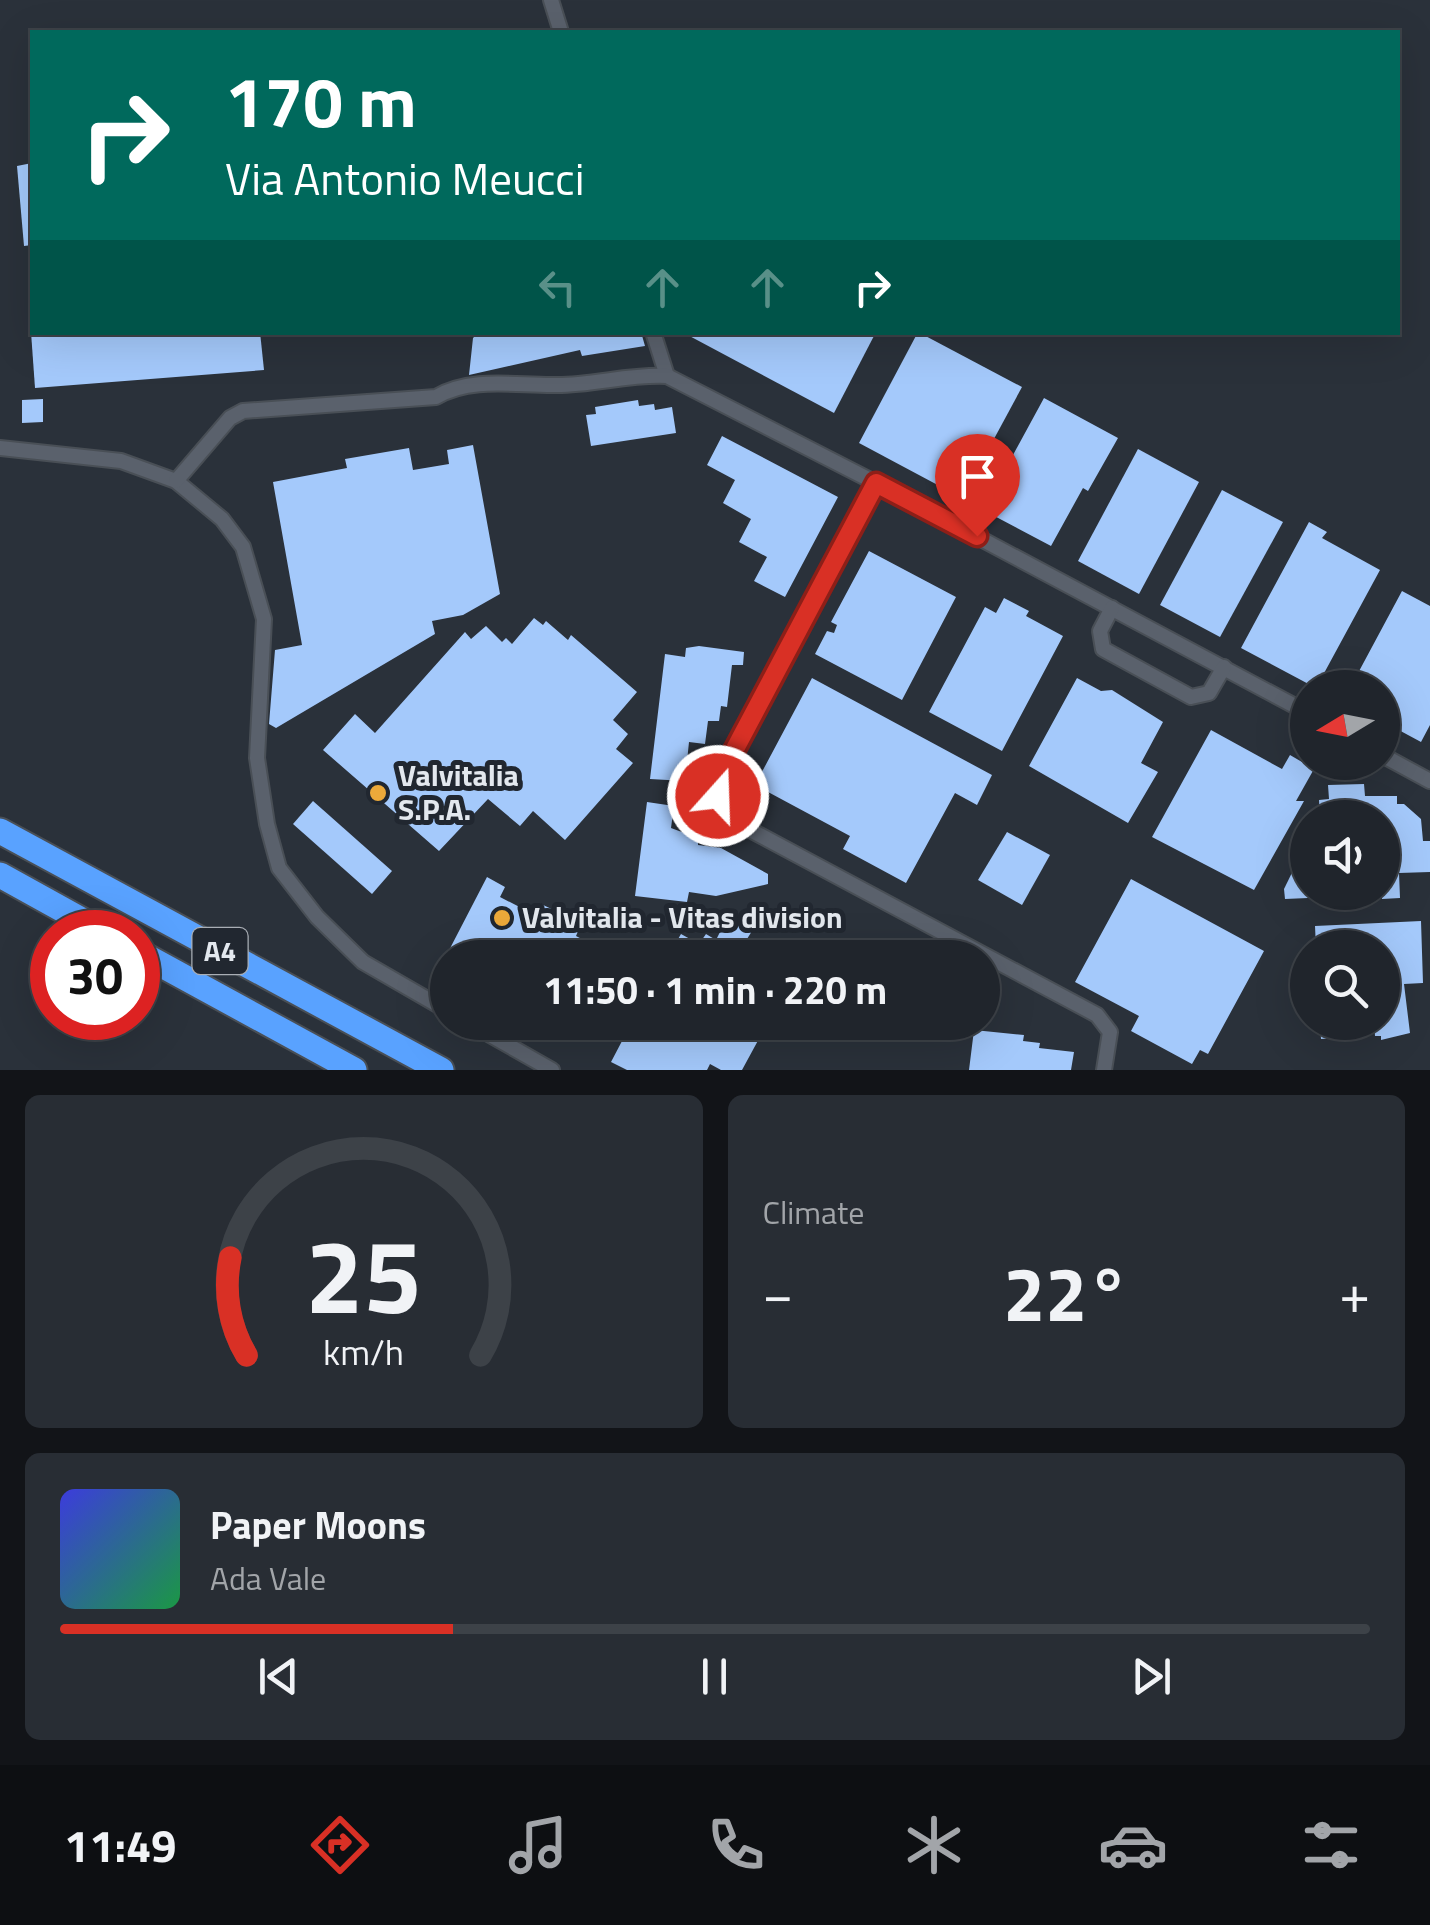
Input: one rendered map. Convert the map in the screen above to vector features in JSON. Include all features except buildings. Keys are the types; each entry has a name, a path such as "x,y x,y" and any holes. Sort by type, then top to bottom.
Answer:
{"highway":[{"name":"A4","path":"0,832 440,1070"},
{"path":"0,876 63,910"},
{"name":"A4","path":"160,964 354,1070"}],"street":[{"path":"550,0 560,30"},
{"path":"654,335 667,376"},
{"path":"176,481 230,418 243,411 425,398 462,384 559,385 634,374 667,376 1290,704"},
{"path":"0,448 121,461 176,481 222,519 243,547 264,620 258,758 267,824 280,868 318,917 363,962 430,1001"},
{"path":"876,483 727,764 718,796 726,812 754,832 1097,1015 1110,1032 1104,1070"},
{"path":"1112,608 1100,631 1102,650 1191,698 1208,693 1224,667"},
{"path":"1400,765 1430,781"},
{"path":"499,1040 552,1070"}],"place":[{"name":"Valvitalia S.P.A.","path":"378,793"},
{"name":"Valvitalia - Vitas division","path":"502,918"}],"route":[{"path":"718,796 727,764 876,483 977,536"}]}
